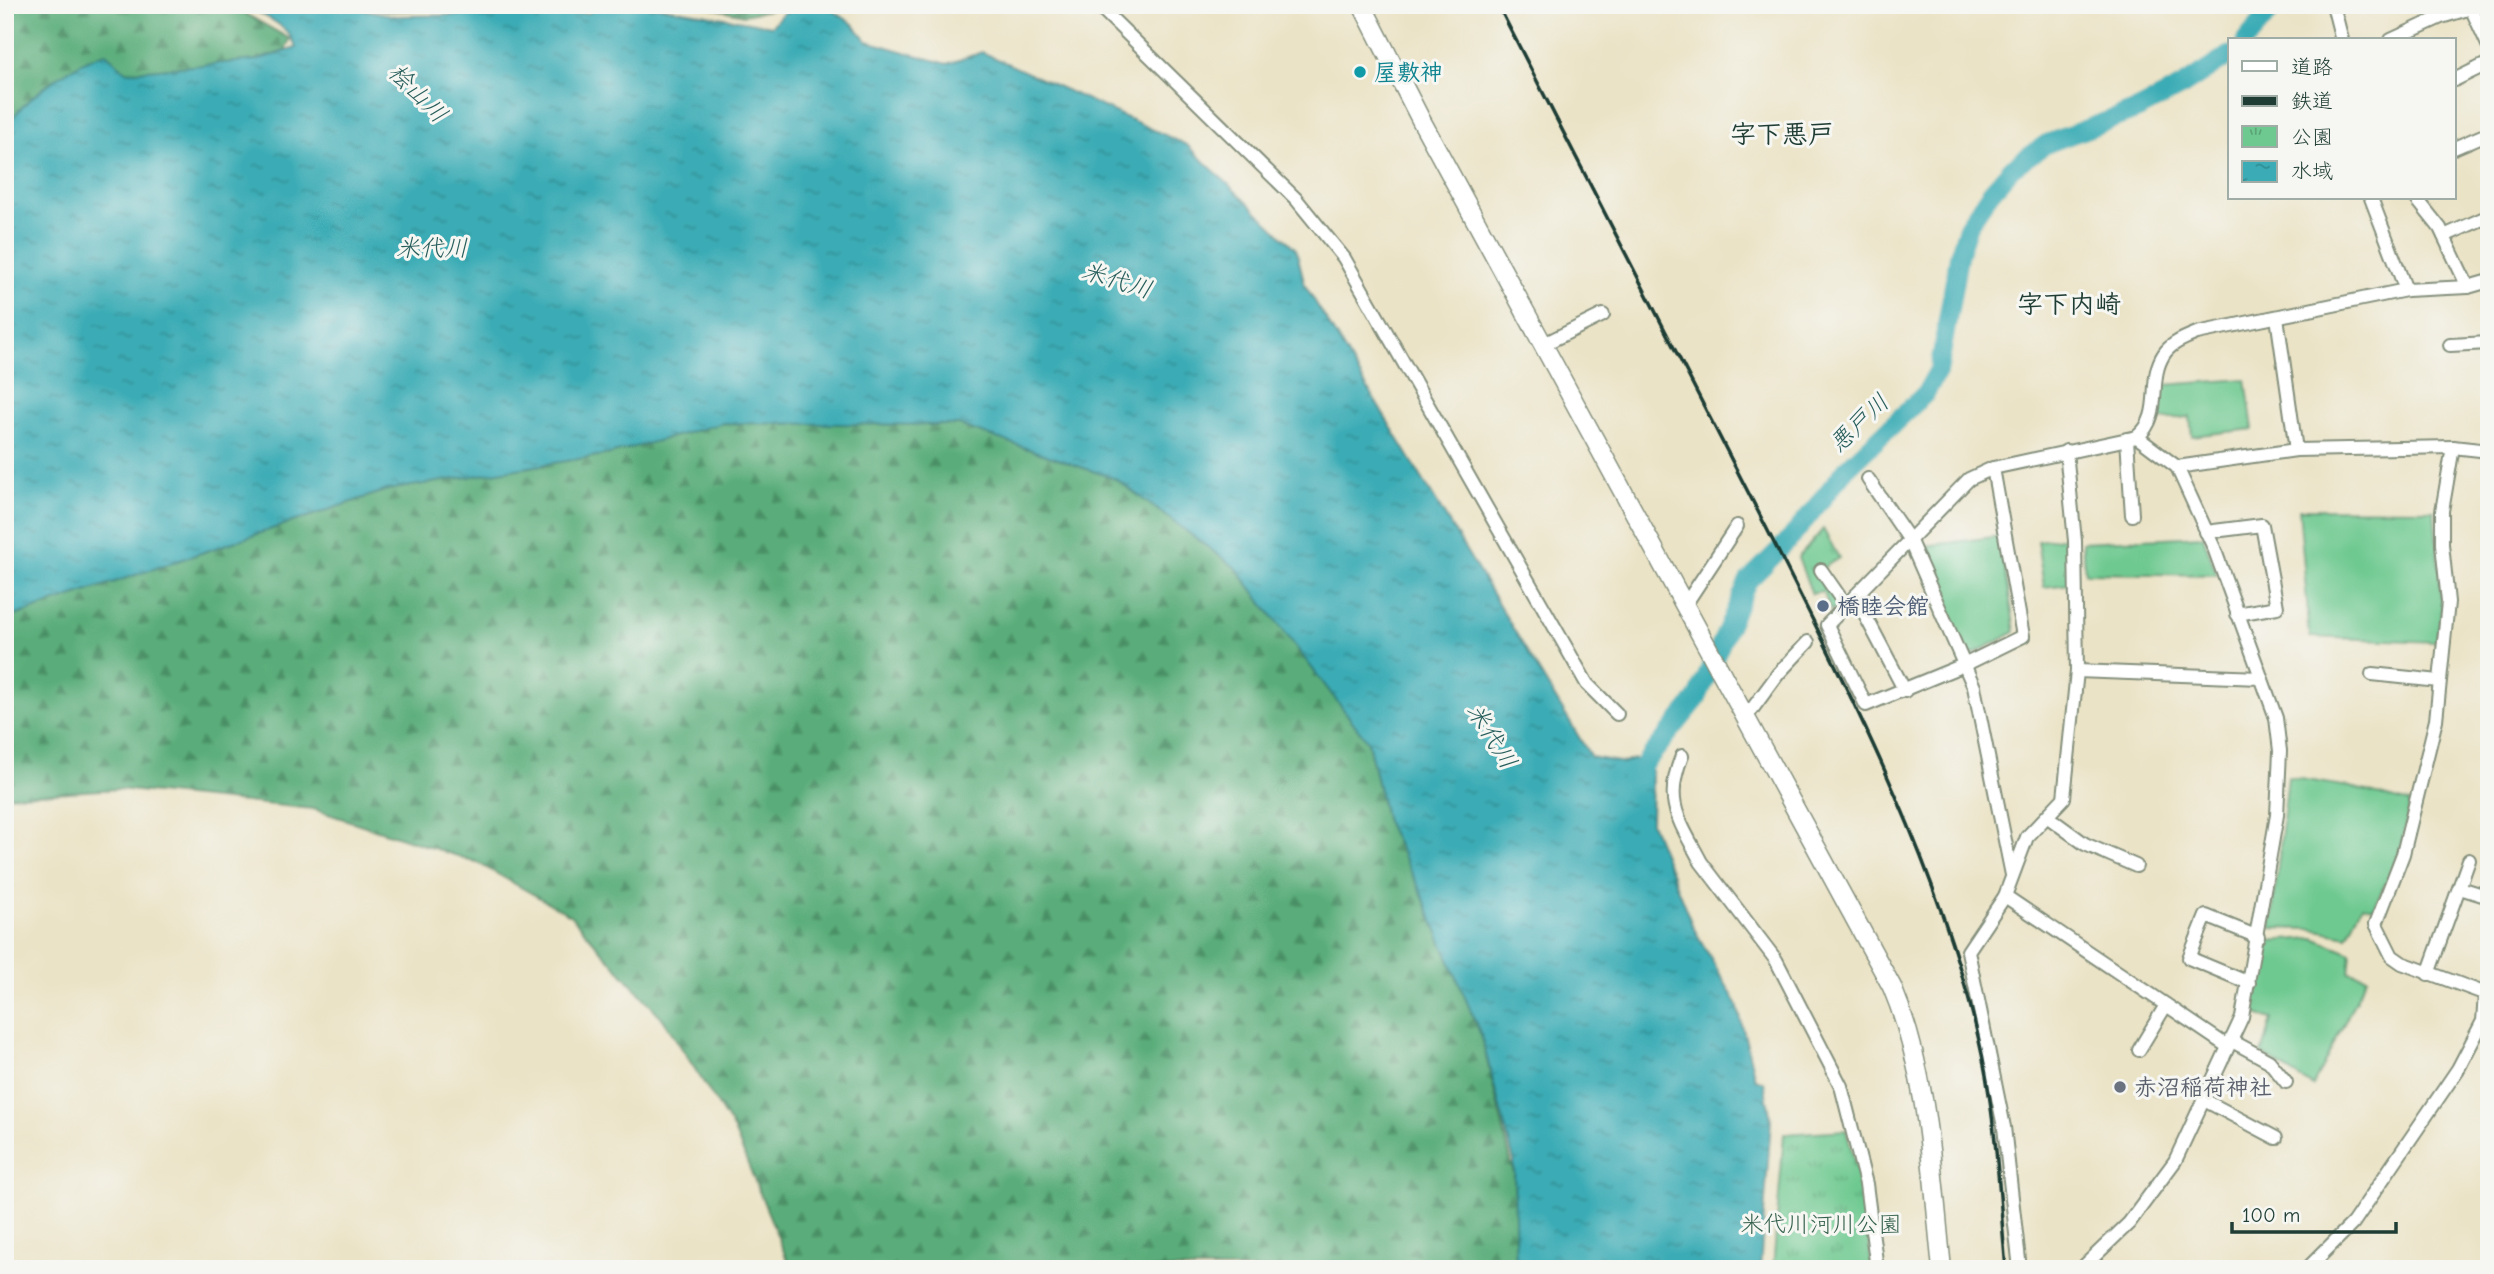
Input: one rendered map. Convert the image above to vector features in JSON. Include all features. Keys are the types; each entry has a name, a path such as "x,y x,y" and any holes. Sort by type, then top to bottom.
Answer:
{"street":[{"path":"1098,5 1296,199 1344,258 1581,673 1602,701 1617,714"},
{"path":"1362,5 1542,345 1856,915 1903,1013 1931,1149 1942,1269"},
{"path":"2333,5 2336,38"},
{"path":"2395,38 2441,17 2471,8 2489,47"},
{"path":"2456,79 2489,63"},
{"path":"2456,147 2489,134"},
{"path":"2372,200 2406,290"},
{"path":"2417,200 2444,236 2468,287"},
{"path":"2444,236 2489,216"},
{"path":"1993,468 2023,636 1905,691 1866,705 1827,625 1969,479 1993,468 2132,438 2151,424 2163,355 2175,343 2197,332 2406,290 2468,287 2489,281"},
{"path":"1542,345 1603,315"},
{"path":"2277,317 2296,450"},
{"path":"2450,345 2489,343"},
{"path":"2081,1269 2129,1223 2175,1161 2242,1017 2258,937 2277,815 2280,751 2276,718 2206,531 2177,467 2132,438"},
{"path":"2132,438 2132,515"},
{"path":"2177,467 2296,450 2454,447 2489,451"},
{"path":"2307,1269 2353,1223 2458,1069 2483,1021 2487,995 2428,974 2392,956 2376,924 2409,832 2436,720 2448,602 2442,511 2454,447"},
{"path":"2020,1269 2004,1127 1968,951 2005,896 2027,837 2064,798 2077,671 2075,541 2066,451"},
{"path":"1868,479 1909,539 1966,664 2012,875"},
{"path":"2206,531 2262,525 2277,607 2237,614"},
{"path":"1685,605 1737,526"},
{"path":"1821,570 1851,601 1905,691"},
{"path":"1745,712 1808,642"},
{"path":"2077,671 2260,678"},
{"path":"2372,674 2440,681"},
{"path":"1682,755 1671,790 1674,807 1701,862 1776,960 1841,1086 1866,1184 1877,1269"},
{"path":"2048,817 2085,844 2136,866"},
{"path":"2428,974 2469,860"},
{"path":"2459,888 2489,897"},
{"path":"2005,896 2166,1005 2229,1043 2269,1061 2286,1082"},
{"path":"2249,983 2189,958 2206,916 2258,937"},
{"path":"2139,1050 2166,1005"},
{"path":"2204,1100 2276,1138"}],"green space":[{"path":"5,5 230,5 290,39 285,51 257,60 127,72 5,130"},
{"path":"355,5 516,5 392,11"},
{"path":"699,5 795,5 744,15"},
{"path":"2246,379 2253,429 2192,436 2190,417 2157,420 2164,385"},
{"path":"723,423 959,425 1116,479 1236,568 1368,742 1385,819 1420,890 1481,1035 1514,1174 1516,1269 791,1269 734,1130 663,1019 570,915 476,862 313,809 118,789 5,796 5,619 387,490 609,454"},
{"path":"2299,509 2434,510 2442,607 2436,642 2310,637"},
{"path":"1823,529 1839,558 1818,571 1840,603 1831,612 1823,591 1812,594 1798,558"},
{"path":"2000,536 2015,632 1972,655 1967,651 1922,552 1925,546"},
{"path":"2203,536 2217,575 2085,573 2082,542"},
{"path":"2070,537 2071,584 2044,587 2037,541"},
{"path":"2288,777 2355,788 2410,803 2400,851 2374,908 2362,906 2347,936 2312,929 2271,928"},
{"path":"2314,938 2351,953 2349,972 2367,977 2313,1086 2262,1054 2272,1019 2250,1012 2267,941"},
{"name":"米代川河川公園","path":"1846,1130 1863,1192 1872,1269 1773,1269 1784,1134"}],"water":[{"name":"米代川","path":"242,5 342,5 396,16 589,13 597,5 649,5 772,26 783,13 825,5 853,24 867,41 947,64 982,52 1187,145 1296,249 1305,285 1591,757 1624,763 1634,759 1652,771 1651,823 1693,927 1737,1004 1755,1079 1764,1082 1771,1120 1760,1269 1516,1269 1514,1161 1481,1035 1420,890 1386,821 1368,742 1236,568 1116,479 959,425 723,423 609,454 387,490 5,619 5,130 23,106 49,84 79,65 106,53 127,72 257,60 296,48 281,26"}],"waterway":[{"name":"悪戸川","path":"2248,38 2276,5"},
{"name":"悪戸川","path":"1627,785 1697,699 1748,581 1791,538 1846,469 1925,394 1939,369 1959,254 1968,226 1990,193 2012,168 2046,144 2139,109 2183,86 2228,56"}],"railway":[{"path":"1498,5 1828,650 1914,839 1960,969 1984,1064 1996,1152 2006,1269"}],"place":[{"name":"屋敷神","path":"1360,72"},
{"name":"橋睦会館","path":"1823,606"},
{"name":"赤沼稲荷神社","path":"2120,1087"}],"district":[{"name":"字下悪戸","path":"1782,134"},
{"name":"字下内崎","path":"2069,304"}],"water label":[{"name":"桧山川","path":"418,93"}]}
